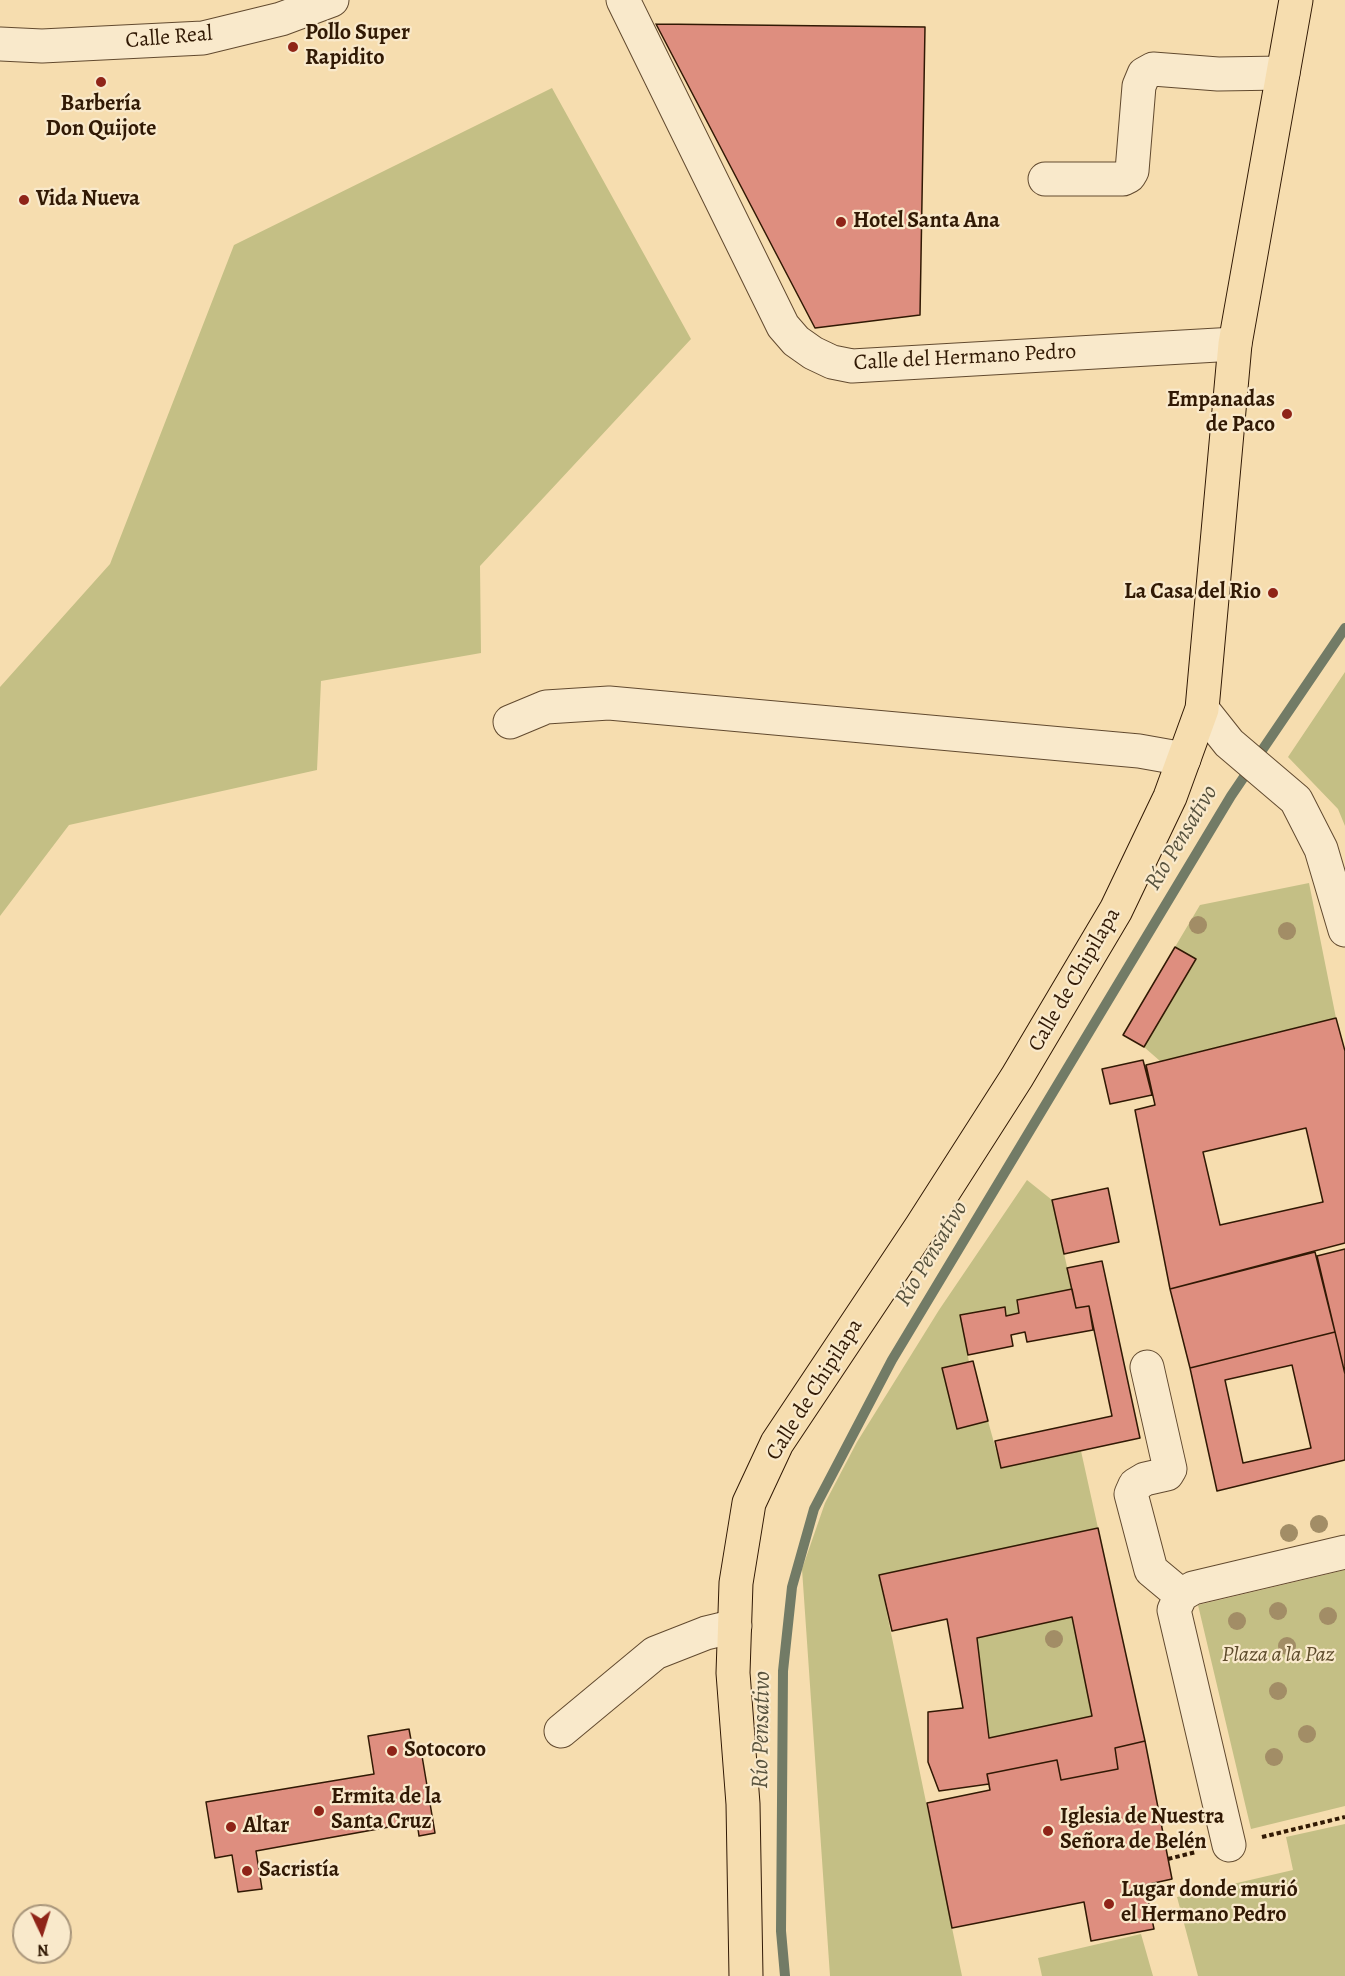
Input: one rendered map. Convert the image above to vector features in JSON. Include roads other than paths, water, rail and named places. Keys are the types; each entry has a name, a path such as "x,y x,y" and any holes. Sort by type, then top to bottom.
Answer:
{"main road":[{"path":"1202,709 1235,344 1296,0"},
{"name":"Calle de Chipilapa","path":"746,1976 743,1804 734,1673 736,1583 748,1503 777,1443 921,1227 1017,1077 1116,910 1170,797 1202,709"}],"street":[{"name":"Calle Real","path":"0,44 42,46 203,38 281,19 332,0"},
{"name":"Calle del Hermano Pedro","path":"623,0 783,326 796,341 813,353 832,362 852,366 1235,344"},
{"path":"1045,179 1123,179 1129,176 1132,171 1139,87 1144,74 1153,69 1218,74 1283,73"},
{"path":"510,722 546,707 609,704 1138,751 1184,759"},
{"path":"1202,709 1229,742 1296,800 1321,849 1345,930"},
{"path":"1147,1367 1170,1469 1167,1474 1145,1479 1135,1485 1131,1494 1151,1570 1181,1595"},
{"path":"1229,1845 1174,1610 1181,1595 1193,1588 1345,1552"},
{"path":"561,1731 655,1653 706,1633 735,1626"}],"waterway":[{"name":"Río Pensativo","path":"785,1976 781,1931 783,1671 792,1587 814,1509 892,1360 1231,796 1345,628"}],"place":[{"name":"Pollo Super Rapidito","path":"293,47"},
{"name":"Barbería Don Quijote","path":"101,82"},
{"name":"Vida Nueva","path":"24,200"},
{"name":"Hotel Santa Ana","path":"841,222"},
{"name":"Empanadas de Paco","path":"1287,414"},
{"name":"La Casa del Rio","path":"1273,593"},
{"name":"Sotocoro","path":"392,1751"},
{"name":"Ermita de la Santa Cruz","path":"319,1811"},
{"name":"Altar","path":"231,1827"},
{"name":"Iglesia de Nuestra Señora de Belén","path":"1048,1831"},
{"name":"Sacristía","path":"247,1871"},
{"name":"Lugar donde murió el Hermano Pedro","path":"1109,1904"}],"park label":[{"name":"Plaza a la Paz","path":"1278,1656"}]}
